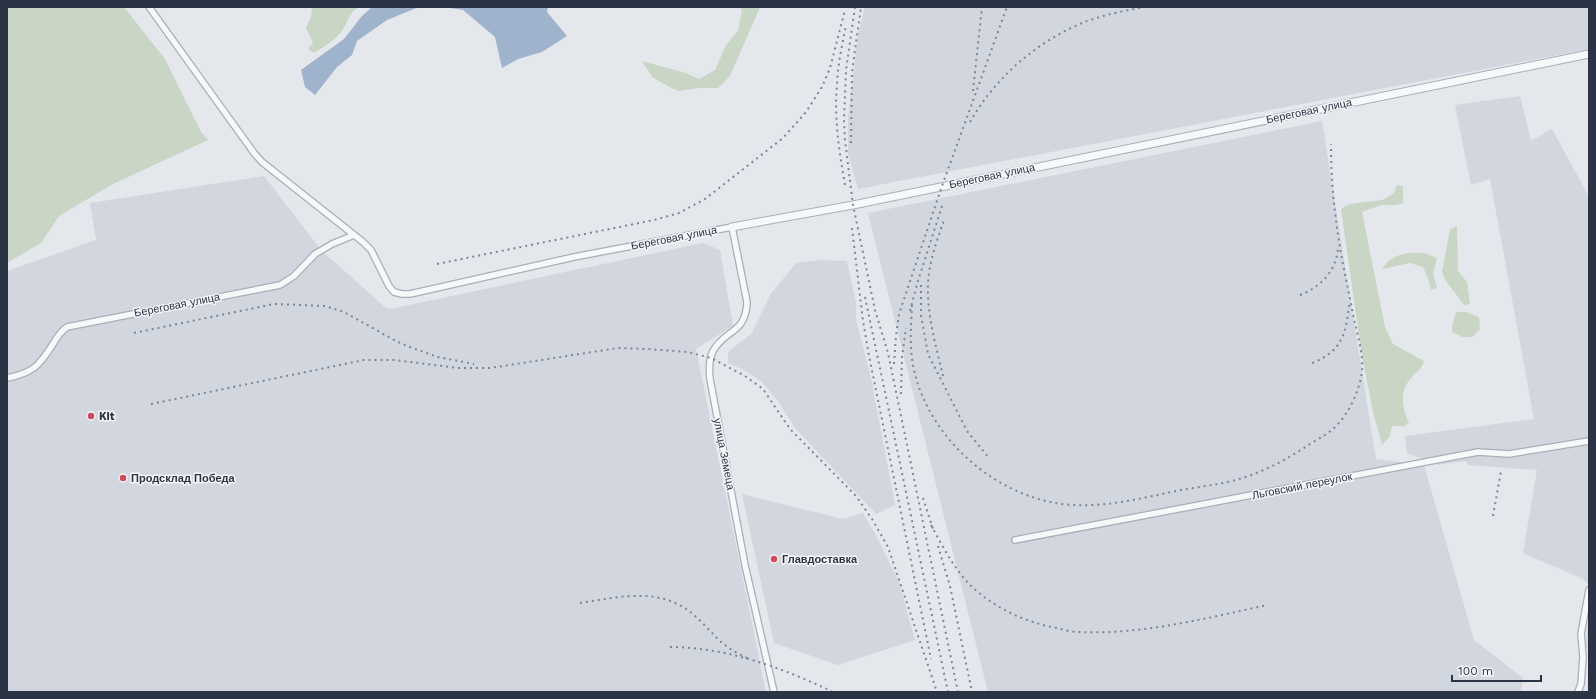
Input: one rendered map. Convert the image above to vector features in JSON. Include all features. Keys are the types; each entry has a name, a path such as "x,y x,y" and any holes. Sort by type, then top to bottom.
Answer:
{"street":[{"path":"149,7 238,132 262,162 354,235"},
{"name":"Береговая улица","path":"7,378 19,376 38,366 59,335 67,328 280,285 294,276 314,254 332,244 354,235 371,250 389,286 394,292 410,294 574,258 853,205 1589,54"},
{"name":"улица Земеца","path":"732,227 747,302 747,311 741,324 719,343 713,351 709,369 745,565 774,692"},
{"name":"Льговский переулок","path":"1015,540 1478,452 1509,454 1589,441"},
{"path":"1578,692 1581,684 1583,656 1581,634 1589,590"}],"shaded area":[{"path":"865,7 1589,7 1589,49 858,189 848,154 848,118 858,35"},
{"path":"1520,96 1531,141 1552,129 1589,197 1589,585 1583,579 1523,553 1537,470 1468,465 1466,461 1438,465 1407,453 1405,436 1534,419 1490,179 1471,185 1455,105"},
{"path":"1322,121 1376,459 1424,465 1474,640 1523,678 1521,692 988,692 868,213"},
{"path":"264,176 321,250 386,308 390,309 703,243 720,250 733,326 696,349 766,692 7,692 7,271 96,240 90,203"},
{"path":"821,260 847,261 856,303 856,319 871,378 895,505 876,514 795,428 777,400 762,382 746,371 728,363 728,352 752,333 770,295 796,263"},
{"path":"742,494 843,519 863,513 878,539 899,582 915,640 838,665 774,643"},
{"path":"1589,616 1589,648 1585,648"}],"green space":[{"path":"7,7 124,7 165,59 201,132 208,140 113,184 59,216 41,243 7,263"},
{"path":"312,7 358,7 350,16 342,31 329,43 314,53 308,49 313,43 306,28 311,17"},
{"path":"739,7 760,7 730,76 718,88 699,88 679,91 652,77 642,61 686,73 699,79 715,70 726,45 738,31 742,10"},
{"path":"1397,185 1403,186 1403,203 1396,205 1381,205 1362,212 1385,327 1393,344 1424,361 1407,383 1403,394 1403,406 1409,423 1404,426 1392,426 1390,436 1382,445 1373,412 1361,350 1341,209 1350,204 1382,200 1393,194"},
{"path":"1457,226 1458,271 1467,282 1470,304 1464,305 1442,272 1450,229"},
{"path":"1409,253 1424,253 1437,258 1433,274 1437,288 1431,290 1423,267 1410,263 1382,269 1387,262"},
{"path":"1456,312 1466,312 1479,317 1480,329 1472,337 1463,337 1452,332"}],"water":[{"path":"372,7 419,7 387,20 357,41 352,55 337,67 315,95 305,87 301,70 344,39 362,16"},
{"path":"444,7 548,7 547,12 567,36 542,52 518,59 502,68 495,37 463,10"}],"railway":[{"path":"855,7 846,70 844,121 853,205 875,310 888,353 958,692"},
{"path":"851,143 852,72 861,7"},
{"path":"973,91 982,7"},
{"path":"894,364 899,314 942,186 1007,7"},
{"path":"970,122 991,91 1004,77 1032,52 1048,41 1065,31 1090,20 1144,7"},
{"path":"437,264 654,220 679,213 705,199 783,138 806,112 822,87 830,68 845,10"},
{"path":"845,185 839,147 836,97 838,69 846,26"},
{"path":"912,305 912,362 922,395 934,418 949,439 968,459 989,475 1012,489 1036,498 1062,504 1092,505 1122,502 1219,484 1253,475 1292,456 1335,427 1346,414 1352,403 1361,378 1362,363 1360,348 1335,216 1331,144"},
{"path":"910,311 943,203"},
{"path":"943,376 931,322 928,281 931,261 944,220"},
{"path":"852,228 863,321 869,356 931,659"},
{"path":"1300,295 1308,292 1326,277 1335,263 1338,247"},
{"path":"921,285 921,315 928,354 967,431 989,458"},
{"path":"865,297 948,692"},
{"path":"134,333 274,304 325,306 344,312 407,346 438,357 474,364"},
{"path":"1312,363 1322,359 1336,348 1344,334 1349,305"},
{"path":"901,394 902,357 906,328"},
{"path":"151,404 364,360 394,360 458,368 490,368 618,348 688,352 711,358 745,376 763,389 790,429 856,496 872,519 888,547 937,692"},
{"path":"1493,516 1501,471"},
{"path":"923,498 933,529"},
{"path":"931,525 948,556 969,584 979,593 999,607 1021,618 1065,630 1075,632 1126,631 1198,620 1268,605"},
{"path":"938,546 950,586 972,692"},
{"path":"580,603 610,598 639,596 667,600 681,606 694,615 721,642 749,659"},
{"path":"670,647 712,651 754,660 814,683 833,692"}],"place":[{"name":"Kit","path":"91,416"},
{"name":"Продсклад Победа","path":"123,478"},
{"name":"Главдоставка","path":"774,559"}]}
